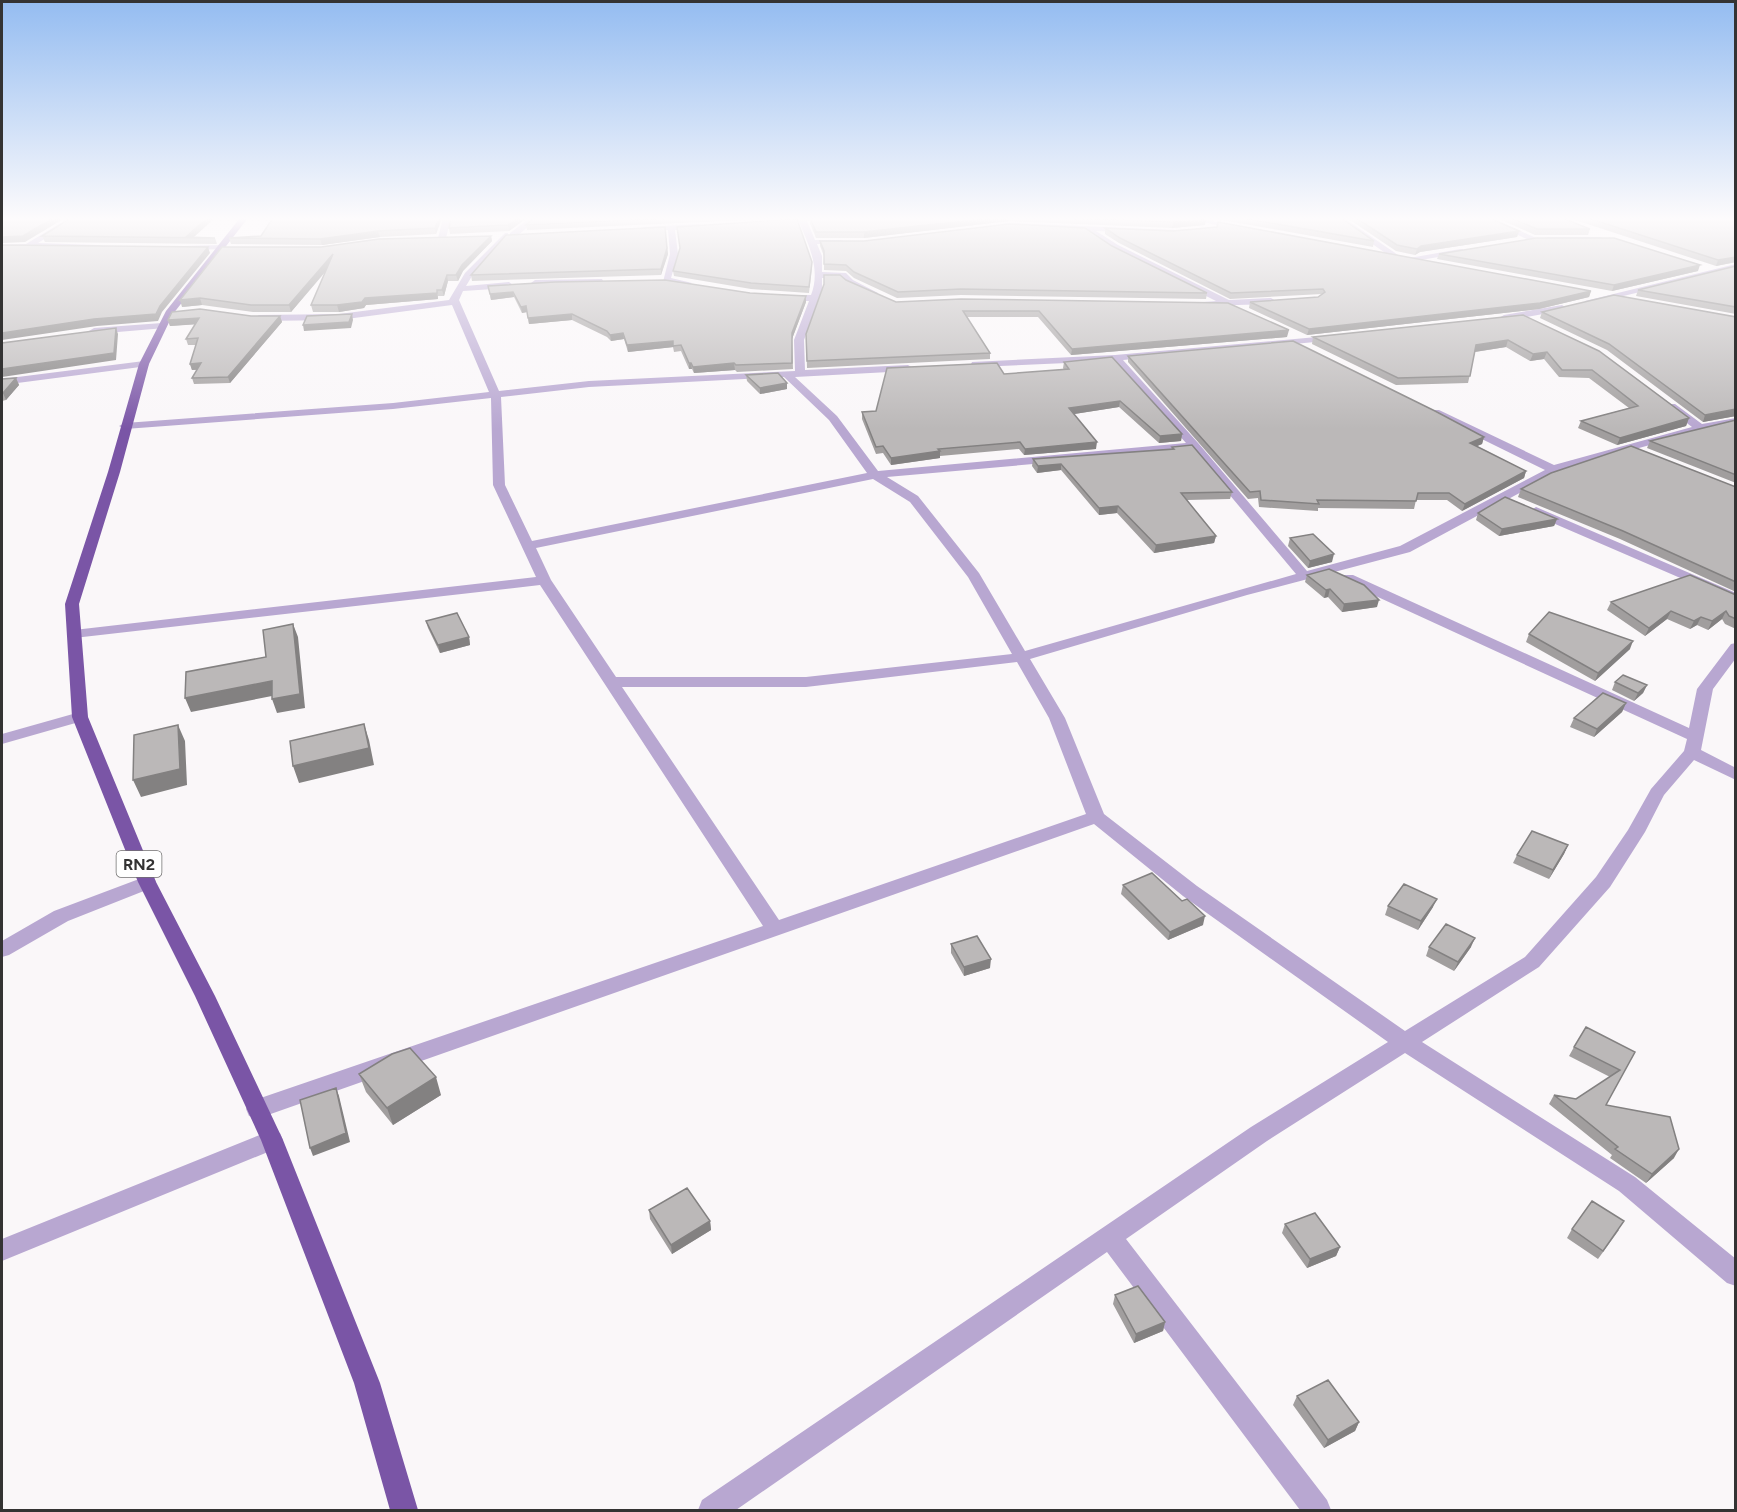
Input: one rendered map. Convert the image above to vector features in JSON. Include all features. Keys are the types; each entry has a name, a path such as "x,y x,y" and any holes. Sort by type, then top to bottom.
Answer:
{"highway":[{"name":"RN2","path":"193,289 170,317 144,364 114,472 72,604 81,717 147,882 205,996 272,1140 367,1383 404,1510"}],"street":[{"path":"466,289 460,289 455,302 496,394 499,485 544,580 775,929"},
{"path":"793,373 798,340 818,289"},
{"path":"864,289 886,299"},
{"path":"1198,289 1251,315"},
{"path":"1489,320 1522,316 1643,289"},
{"path":"1590,292 1635,300"},
{"path":"770,296 814,298"},
{"path":"1194,304 1284,300"},
{"path":"253,317 339,317 455,302"},
{"path":"1522,316 1542,325"},
{"path":"85,333 170,317"},
{"path":"959,365 1116,358 1291,337 1308,340 1342,337"},
{"path":"1291,337 1312,351"},
{"path":"1116,358 1195,446 1304,575"},
{"path":"2,382 144,364"},
{"path":"125,426 393,406 589,384 924,367"},
{"path":"793,373 833,418 875,475 914,500 974,576 1057,718 1096,817 1190,891 1406,1043 1627,1184 1736,1275"},
{"path":"1664,401 1700,428"},
{"path":"1428,408 1554,470"},
{"path":"611,681 806,682 1021,657 1304,575 1405,549 1554,470 1628,447 1736,421"},
{"path":"528,546 875,475 1195,446"},
{"path":"1628,447 1649,456"},
{"path":"1502,497 1736,598"},
{"path":"1328,569 1693,745 1736,775"},
{"path":"74,634 544,580"},
{"path":"712,1510 1259,1134 1532,962 1604,882 1636,832 1657,793 1693,745 1705,689 1736,647"},
{"path":"2,739 81,717"},
{"path":"257,1109 1096,817"},
{"path":"2,950 61,916 147,882"},
{"path":"2,1250 272,1140"},
{"path":"1110,1237 1317,1510"}],"building":[{"path":"2,289 174,289 156,314 94,319 2,333"},
{"path":"189,289 303,289 289,305 251,305 200,298 180,300"},
{"path":"318,289 442,289 437,290 437,293 365,298 362,302 337,305 311,305"},
{"path":"489,289 721,289 750,293 806,296 792,333 792,363 736,365 734,363 693,367 681,345 673,346 673,341 627,345 623,333 610,335 607,331 572,314 528,318 526,306 521,307 513,292 490,294"},
{"path":"822,289 865,289 896,302 961,299 1228,303 1289,330 1072,349 1039,311 963,311 990,353 807,361 806,334"},
{"path":"890,289 1198,289 1207,293 961,289 898,292"},
{"path":"1222,289 1578,289 1591,291 1540,303 1309,329 1250,302 1318,297 1325,292 1323,289 1231,293"},
{"path":"1736,289 1736,307 1638,290"},
{"path":"1614,295 1736,317 1736,409 1705,415 1609,344 1542,312"},
{"path":"200,309 251,316 280,316 228,377 192,378 201,363 190,364 198,338 186,339 199,318 168,320 172,312"},
{"path":"352,314 349,322 303,325 307,316"},
{"path":"1523,315 1599,351 1689,418 1620,438 1581,421 1638,406 1592,370 1562,370 1547,352 1533,354 1508,340 1476,345 1470,376 1398,378 1313,337"},
{"path":"116,328 114,353 2,369 2,343"},
{"path":"1293,341 1484,437 1470,443 1526,471 1465,504 1449,493 1418,493 1416,501 1317,500 1319,504 1261,500 1260,491 1250,492 1128,356"},
{"path":"1112,357 1182,434 1160,436 1120,401 1069,408 1097,442 1025,449 1020,442 938,449 940,451 891,458 883,446 876,447 862,412 876,411 887,368 997,363 1004,374 1069,369 1064,362"},
{"path":"778,373 787,383 760,388 746,375"},
{"path":"16,378 3,393 2,393 2,379"},
{"path":"1736,420 1736,475 1650,441"},
{"path":"1192,445 1232,492 1181,493 1216,536 1156,545 1118,506 1099,508 1061,464 1038,466 1033,459 1174,449 1172,447"},
{"path":"1631,446 1736,487 1736,582 1623,531 1521,489 1551,473"},
{"path":"1505,497 1557,519 1502,529 1478,513"},
{"path":"1313,534 1334,554 1310,561 1290,538"},
{"path":"1329,569 1364,585 1379,600 1344,604 1330,589 1326,590 1307,575"},
{"path":"1690,575 1736,595 1736,619 1729,616 1726,611 1712,621 1701,617 1694,621 1671,611 1649,628 1611,602"},
{"path":"1549,612 1633,641 1598,673 1529,634"},
{"path":"457,613 469,637 438,645 426,621"},
{"path":"293,624 300,694 272,699 272,681 185,698 186,672 266,657 263,630"},
{"path":"1623,675 1647,685 1638,693 1615,682"},
{"path":"1603,693 1626,703 1597,729 1574,718"},
{"path":"364,724 369,748 293,766 290,741"},
{"path":"178,725 180,769 133,780 134,735"},
{"path":"1532,831 1568,845 1553,870 1517,855"},
{"path":"1152,873 1182,901 1187,899 1205,916 1170,932 1123,885"},
{"path":"1404,884 1437,899 1421,921 1388,906"},
{"path":"1446,924 1475,938 1458,962 1429,947"},
{"path":"977,936 991,959 964,967 951,944"},
{"path":"1586,1027 1635,1052 1606,1105 1670,1117 1679,1149 1652,1174 1615,1149 1618,1147 1554,1095 1576,1099 1620,1070 1574,1047"},
{"path":"410,1048 436,1077 387,1108 359,1074 392,1054"},
{"path":"336,1088 346,1133 310,1148 300,1100"},
{"path":"687,1188 710,1221 671,1245 649,1210"},
{"path":"1592,1201 1624,1221 1603,1251 1572,1229"},
{"path":"1315,1213 1340,1247 1310,1259 1285,1224"},
{"path":"1138,1286 1165,1322 1136,1334 1115,1295"},
{"path":"1328,1380 1359,1422 1328,1440 1297,1396"}]}
